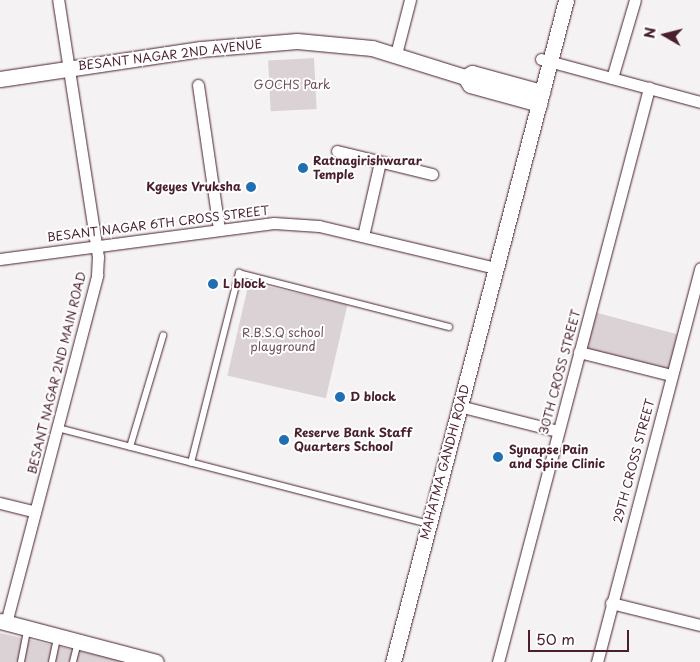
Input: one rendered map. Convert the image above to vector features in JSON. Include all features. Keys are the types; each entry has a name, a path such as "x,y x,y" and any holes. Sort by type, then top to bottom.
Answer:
{"main road":[{"path":"546,60 557,0"},
{"path":"546,60 566,0"},
{"name":"BESANT NAGAR 2ND AVENUE","path":"0,78 272,42 341,44 396,54 465,78 470,84 536,97"},
{"name":"MAHATMA GANDHI ROAD","path":"393,662 496,265 502,254 536,97 546,60"},
{"path":"3,622 156,662"}],"street":[{"name":"BESANT NAGAR 2ND MAIN ROAD","path":"3,622 36,512 97,275 96,245 58,0"},
{"path":"396,54 410,0"},
{"path":"612,78 635,0"},
{"path":"546,60 700,102"},
{"path":"198,86 219,229"},
{"name":"30TH CROSS STREET","path":"498,662 649,88"},
{"path":"337,151 432,174"},
{"path":"362,236 380,162"},
{"name":"BESANT NAGAR 6TH CROSS STREET","path":"0,259 219,229 300,224 496,265"},
{"name":"29TH CROSS STREET","path":"598,662 611,603 700,268"},
{"path":"579,352 671,375"},
{"path":"460,406 558,431"},
{"path":"0,503 36,512"},
{"path":"611,603 700,626"}],"lane":[{"path":"190,462 238,273 450,327"},
{"path":"130,447 163,336"},
{"path":"58,428 429,524"},
{"path":"21,662 28,628"},
{"path":"52,662 58,636"},
{"path":"73,662 78,641"}],"green space":[{"name":"GOCHS Park","path":"314,58 317,109 271,111 268,60"},
{"name":"R.B.S.Q school playground","path":"249,282 347,305 326,398 227,376"},
{"path":"594,312 678,335 667,374 583,352"},
{"path":"0,633 127,662 0,662"}],"place":[{"name":"Ratnagirishwarar Temple","path":"303,168"},
{"name":"Kgeyes Vruksha","path":"251,187"},
{"name":"L block","path":"213,284"},
{"name":"D block","path":"340,397"},
{"name":"Reserve Bank Staff Quarters School","path":"284,440"},
{"name":"Synapse Pain and Spine Clinic","path":"498,457"}]}
